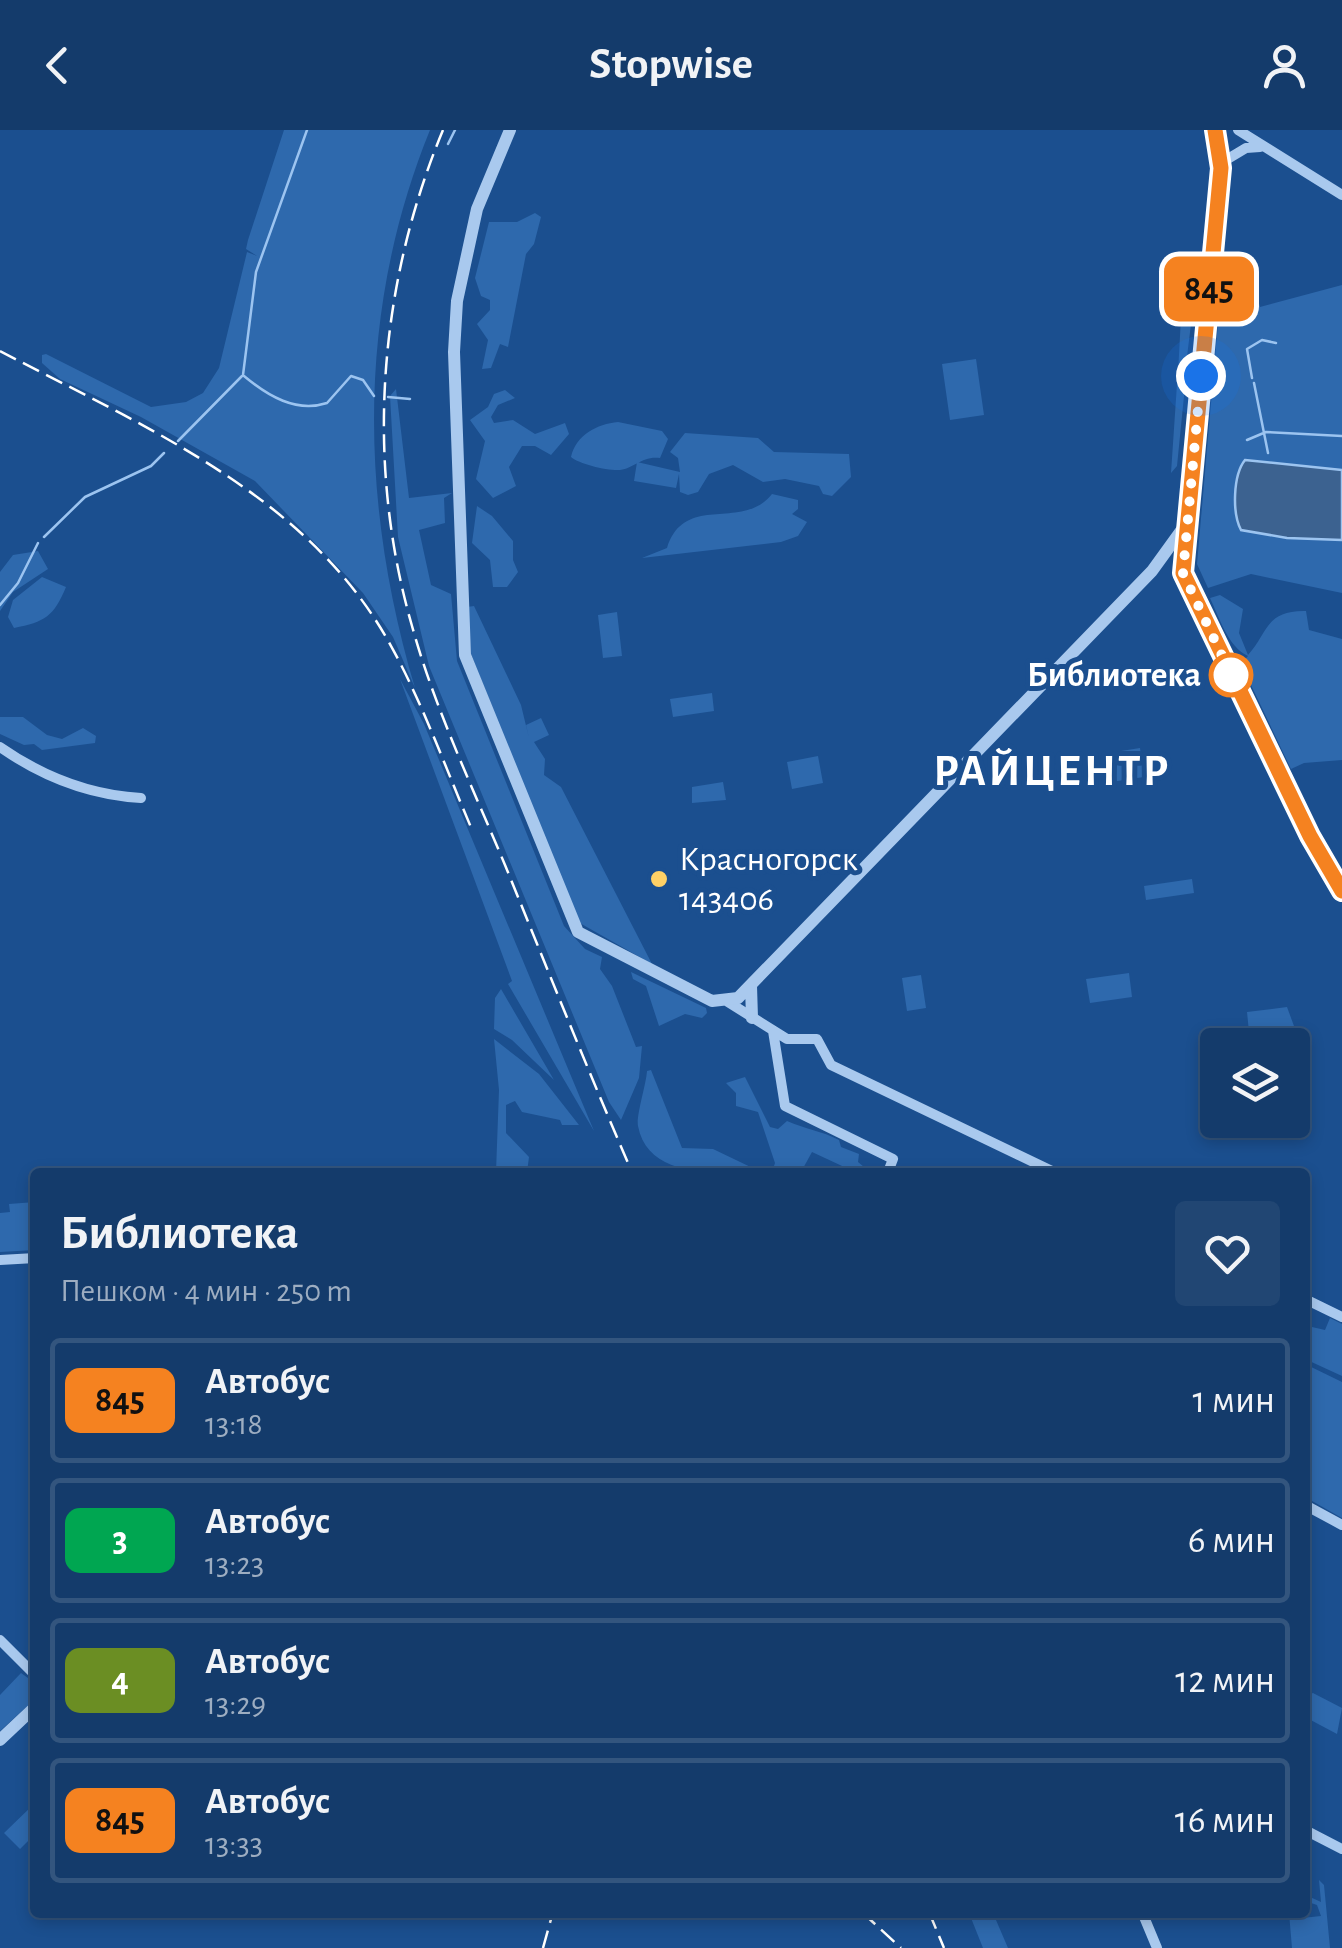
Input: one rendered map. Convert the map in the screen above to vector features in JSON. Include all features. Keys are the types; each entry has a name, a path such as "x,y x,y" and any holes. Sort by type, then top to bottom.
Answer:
{"street":[{"path":"510,130 469,236 456,324 465,655 578,932 712,1001 728,1002 773,1031 794,1040 818,1040 831,1065 1046,1168"},
{"path":"1183,573 1221,163 1216,130"},
{"path":"1238,130 1342,195"},
{"path":"1221,163 1246,148 1266,149"},
{"path":"728,1002 752,985 1156,566 1186,524"},
{"path":"1156,566 1170,563 1183,573 1310,836 1342,891"},
{"path":"0,747 42,774 107,796 141,798"},
{"path":"752,985 752,1018"},
{"path":"773,1031 785,1106 892,1159 889,1168"},
{"path":"0,1260 30,1258"},
{"path":"1310,1301 1342,1317"},
{"path":"1310,1507 1342,1524"},
{"path":"0,1640 30,1669"},
{"path":"0,1740 30,1712"},
{"path":"1310,1833 1342,1849"},
{"path":"1144,1918 1157,1948"}],"shaded area":[{"path":"284,130 430,130 406,199 389,268 378,338 374,408 384,548 415,688 393,637 363,593 255,481 141,417 60,379 42,363 42,355 46,354 151,407 186,402 203,393 219,368 247,252 257,256 246,249"},
{"path":"535,213 541,217 534,244 526,254 508,347 500,344 491,368 482,369 488,340 477,324 490,310 490,300 481,296 475,278 489,222 517,222"},
{"path":"1230,273 1223,326 1231,322 1231,313 1249,305 1245,284 1252,280 1260,307 1342,285 1342,593 1251,574 1208,588 1197,564 1222,277"},
{"path":"1183,280 1196,283 1185,373 1178,373"},
{"path":"976,359 984,415 950,420 942,364"},
{"path":"1177,384 1185,386 1177,466 1171,473"},
{"path":"396,389 409,498 452,493 444,498 445,523 419,530 431,585 451,594 457,661 564,926 585,949 602,957 600,969 612,986 636,1047 642,1046 639,1078 621,1120 609,1102 429,666 398,537 390,396"},
{"path":"505,390 515,398 498,405 491,417 494,423 513,420 535,434 565,423 569,434 551,455 535,446 522,446 509,467 516,486 493,498 476,479 485,441 470,420 488,407 494,394"},
{"path":"618,422 662,431 668,439 660,458 615,470 571,457 588,432"},
{"path":"685,433 758,438 774,452 849,454 851,477 832,496 823,494 819,486 785,479 763,482 733,465 709,474 698,492 688,495 680,492 679,474 676,488 634,481 637,462 680,472 678,458 670,452"},
{"path":"1245,460 1342,470 1342,540 1287,538 1241,530 1235,494"},
{"path":"772,494 798,500 798,509 792,514 807,522 798,536 781,542 642,558 667,548 675,531 687,521 745,511"},
{"path":"477,506 492,516 513,541 513,560 518,572 507,587 493,587 490,560 472,543"},
{"path":"38,551 48,569 13,592 0,611 0,572 13,555"},
{"path":"42,577 66,587 62,597 47,616 14,628 8,617 13,600"},
{"path":"1220,595 1243,609 1239,633 1248,655 1269,624 1282,614 1293,612 1306,611 1309,630 1342,639 1342,760 1304,763 1291,769 1241,664 1248,656 1230,639 1210,598"},
{"path":"474,606 521,705 529,738 526,725 541,718 549,735 534,742 545,759 544,775 561,787 652,964 578,922 471,654 467,607"},
{"path":"617,612 622,656 603,658 598,615"},
{"path":"400,679 424,724 594,1131 508,984 512,981"},
{"path":"712,693 714,711 673,717 670,699"},
{"path":"0,717 23,717 47,735 62,739 83,728 96,736 95,743 42,750 0,734"},
{"path":"1140,748 1144,777 1111,782 1109,768 1121,751"},
{"path":"818,756 823,783 792,789 787,762"},
{"path":"723,782 726,800 692,803 692,787"},
{"path":"1192,879 1194,893 1146,900 1144,886"},
{"path":"631,972 706,1008 707,1013 702,1018 685,1014 659,1026 646,986 633,979"},
{"path":"1129,973 1132,997 1090,1003 1086,979"},
{"path":"921,975 926,1008 907,1011 902,978"},
{"path":"501,989 554,1080 512,1040 494,1029 495,998"},
{"path":"1287,1007 1294,1026 1249,1028 1247,1012"},
{"path":"494,1039 539,1074 579,1125 562,1125 560,1120 522,1112 515,1101 506,1105 506,1133 529,1157 528,1168 496,1168 499,1090"},
{"path":"651,1070 682,1148 713,1149 753,1168 681,1168 656,1156 644,1144 638,1126 647,1071"},
{"path":"745,1077 770,1127 778,1129 787,1121 833,1137 841,1147 859,1154 858,1162 865,1168 846,1168 812,1152 803,1168 773,1168 758,1112 736,1106 736,1093 726,1083"},
{"path":"30,1202 30,1250 0,1252 0,1213 10,1212 9,1204"},
{"path":"1330,1318 1342,1324 1342,1376 1310,1361 1312,1327 1325,1330"},
{"path":"1310,1366 1342,1382 1342,1518 1310,1500"},
{"path":"21,1673 30,1679 30,1704 0,1731 0,1695"},
{"path":"1310,1694 1342,1708 1337,1734 1310,1720"},
{"path":"30,1808 30,1839 20,1849 4,1833"},
{"path":"1319,1880 1324,1885 1330,1948 1292,1948 1289,1918 1321,1916 1310,1897 1321,1902"},
{"path":"971,1918 995,1918 1008,1948 983,1948"}],"waterway":[{"path":"243,375 256,272 307,130"},
{"path":"448,144 455,130"},
{"path":"1252,378 1247,349 1262,340 1276,343"},
{"path":"178,441 242,376"},
{"path":"244,376 273,396 304,406 327,403 351,376 363,380 374,396"},
{"path":"1254,383 1268,453"},
{"path":"388,397 410,399"},
{"path":"1247,440 1266,432 1342,436"},
{"path":"44,537 85,497 151,466 164,453"},
{"path":"0,605 18,583 38,543"}],"railway":[{"path":"443,130 421,189 392,313 384,439 397,564 421,657 443,717 630,1168"},
{"path":"0,351 215,468 310,542 351,586 399,660 473,832"},
{"path":"543,1948 551,1918"},
{"path":"868,1918 901,1948"},
{"path":"932,1918 944,1948"}],"bus line":[{"name":"845","path":"1215,130 1221,168 1183,573 1310,836 1342,891"}],"place":[{"name":"Библиотека","path":"1231,675"},
{"name":"Красногорск 143406","path":"659,879"}],"district":[{"name":"РАЙЦЕНТР","path":"1052,771"}],"route":[{"path":"1201,376 1183,573 1231,675"}]}
